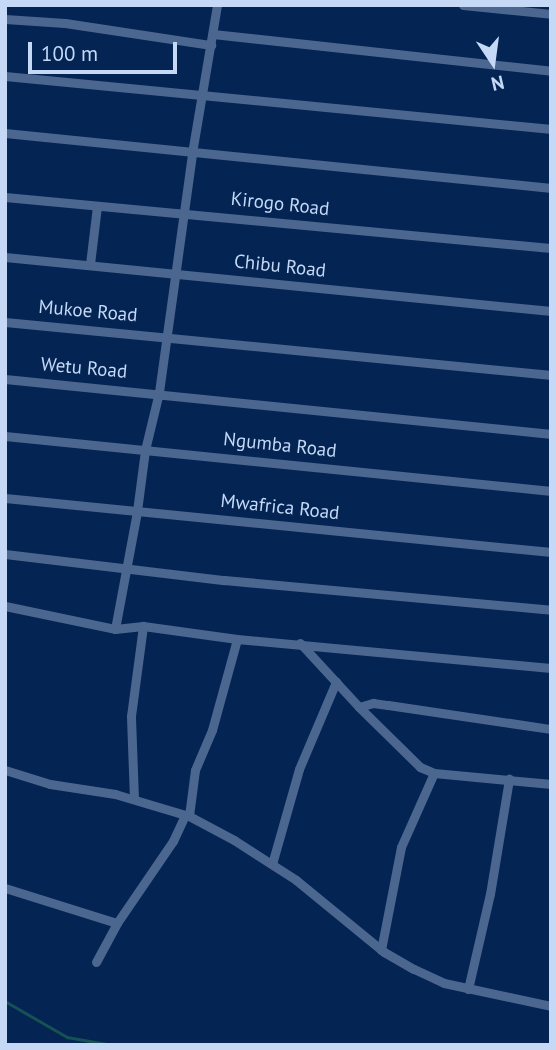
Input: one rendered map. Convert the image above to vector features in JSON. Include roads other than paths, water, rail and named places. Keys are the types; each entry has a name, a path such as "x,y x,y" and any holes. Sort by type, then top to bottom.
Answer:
{"street":[{"path":"115,629 137,511 145,450 159,392 192,153 217,5"},
{"path":"463,5 551,14"},
{"path":"5,19 65,23 211,45"},
{"path":"213,34 551,71"},
{"path":"5,76 551,130"},
{"path":"5,133 551,188"},
{"name":"Kirogo Road","path":"5,197 551,248"},
{"path":"90,264 97,206"},
{"name":"Chibu Road","path":"5,257 551,311"},
{"name":"Mukoe Road","path":"5,322 551,375"},
{"name":"Wetu Road","path":"5,379 159,392 551,434"},
{"name":"Ngumba Road","path":"5,436 551,491"},
{"name":"Mwafrica Road","path":"5,498 551,552"},
{"path":"5,554 125,566 224,580 551,610"},
{"path":"5,606 115,629 143,626 237,639 551,668"},
{"path":"134,799 131,716 143,626"},
{"path":"96,962 117,923 187,816 195,770 212,730 237,639"},
{"path":"300,643 408,757 434,773 551,783"},
{"path":"272,864 299,769 336,682"},
{"path":"359,707 388,705 551,729"},
{"path":"5,769 50,785 134,799 187,816 272,864 381,950 434,979 551,1006"},
{"path":"381,950 401,847 434,773"},
{"path":"468,989 491,894 509,779"},
{"path":"5,888 117,923"}],"waterway":[{"path":"5,1001 67,1037 113,1045"}]}
